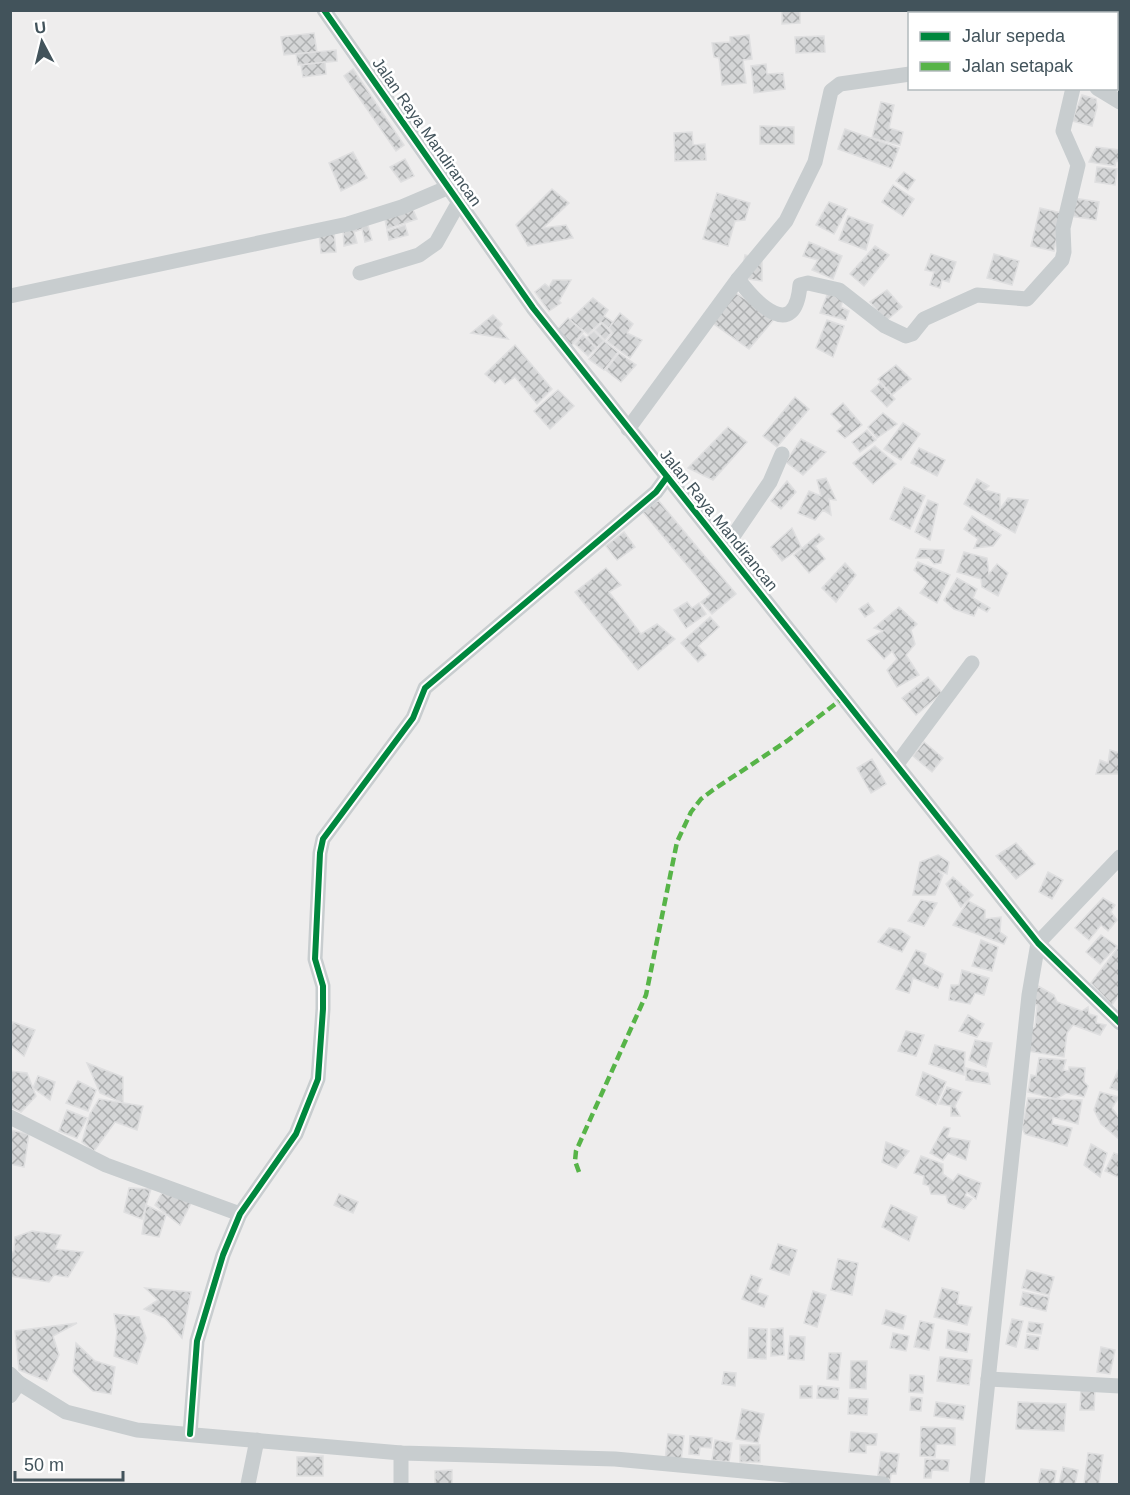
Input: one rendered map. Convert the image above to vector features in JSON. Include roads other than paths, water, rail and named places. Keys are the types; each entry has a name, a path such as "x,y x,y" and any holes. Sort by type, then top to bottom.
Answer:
{"street":[{"name":"Jalan Raya Mandirancan","path":"324,10 533,308 1038,943 1119,1023"},
{"path":"628,429 738,279 786,221 815,162 831,91 840,84 908,74"},
{"path":"738,279 756,303 774,315 786,314 793,309 798,301 800,285 808,283 839,290 885,326 906,336 912,334 924,319 977,295 1027,299 1062,261 1065,252 1064,228 1078,165 1064,131 1073,90"},
{"path":"1100,90 1119,102"},
{"path":"10,296 348,224 402,207 449,187"},
{"path":"360,273 419,255 436,243 459,202"},
{"path":"725,548 770,482 782,454"},
{"path":"190,1434 197,1341 223,1254 240,1214 296,1134 318,1079 323,1009 322,986 315,959 323,839 413,718 425,688 656,492 667,477"},
{"path":"897,764 972,663"},
{"path":"977,1485 1029,995 1038,943 1119,857"},
{"path":"10,1117 106,1165 240,1214"},
{"path":"988,1379 1119,1386"},
{"path":"13,1384 66,1412 136,1430 401,1453 615,1460 883,1485"},
{"path":"248,1485 257,1440"},
{"path":"400,1485 401,1453"}]}
